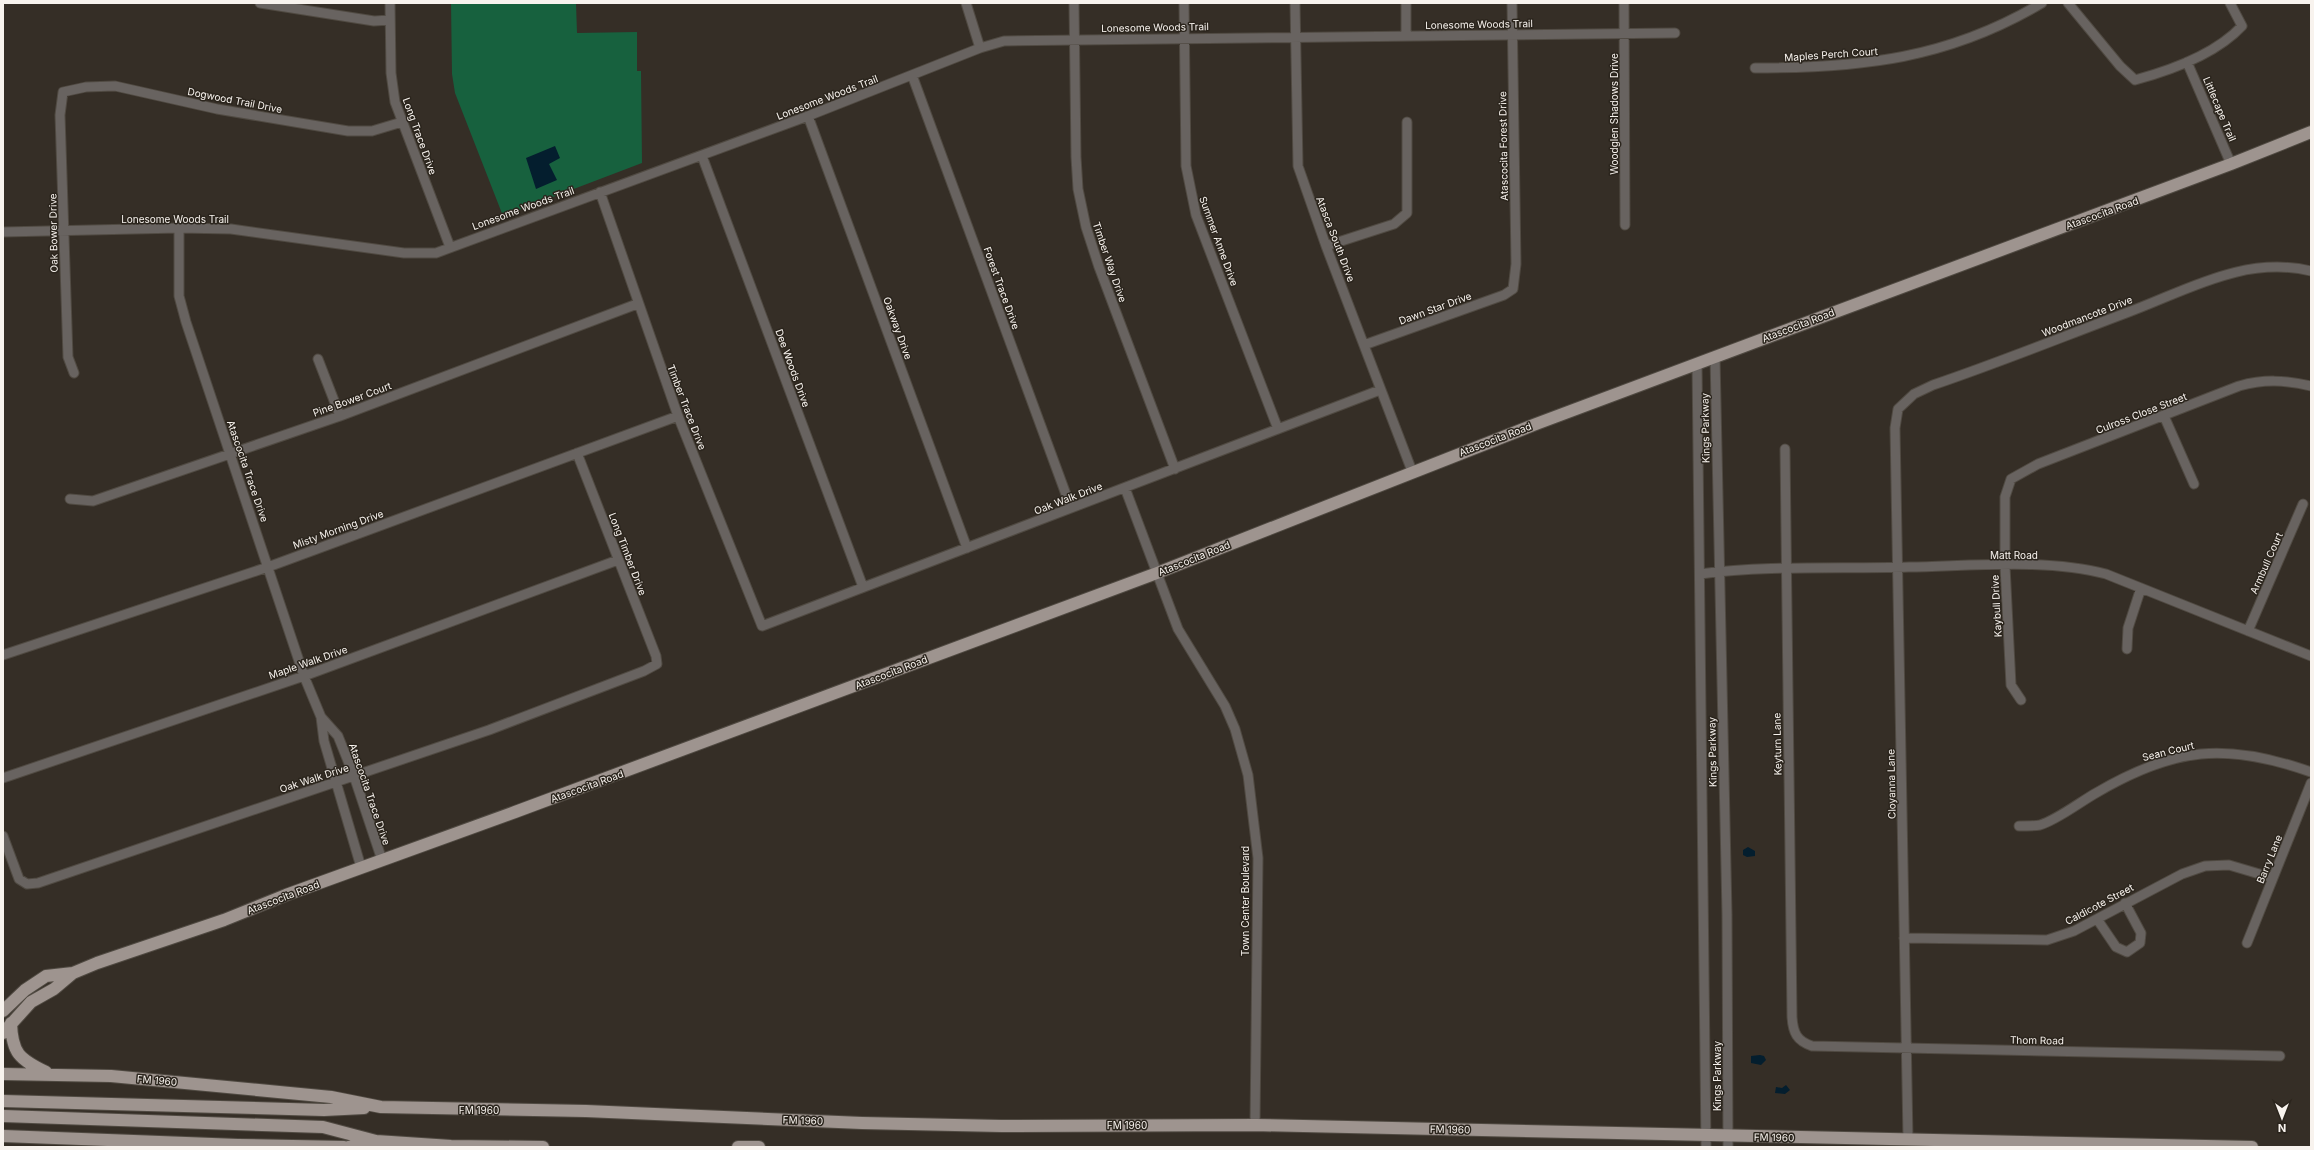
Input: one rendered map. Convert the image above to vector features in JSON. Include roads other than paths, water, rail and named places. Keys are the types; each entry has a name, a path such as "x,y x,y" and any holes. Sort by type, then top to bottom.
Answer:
{"main road":[{"name":"Atascocita Road","path":"3,1033 31,1002 54,988 73,973 97,963 224,920 361,867 1157,573 1412,471 1697,363 2232,164 2311,132"},
{"name":"Atascocita Road","path":"3,1011 25,990 46,976 73,973"},
{"path":"11,1023 12,1039 15,1050 24,1062 50,1074"},
{"name":"FM 1960","path":"3,1074 111,1076 332,1097 381,1107 586,1111 862,1123 993,1126 1255,1125 1705,1141 1908,1139 2252,1147"},
{"path":"3,1101 324,1110 381,1107"},
{"path":"9,1116 323,1127 376,1141 451,1146 543,1147"},
{"path":"3,1136 238,1145 344,1147"},
{"path":"348,1147 376,1141"},
{"path":"738,1147 759,1147"}],"street":[{"path":"260,3 374,21 390,20"},
{"name":"Long Trace Drive","path":"390,3 391,73 395,102 450,247"},
{"path":"966,3 980,48"},
{"name":"Timber Way Drive","path":"1074,3 1076,157 1078,189 1086,227 1099,267 1175,469"},
{"name":"Summer Anne Drive","path":"1184,3 1186,166 1191,198 1196,215 1278,429"},
{"name":"Atasca South Drive","path":"1295,3 1298,166 1326,246 1412,471"},
{"path":"1406,3 1406,36"},
{"name":"Atascocita Forest Drive","path":"1512,3 1516,264 1513,289"},
{"name":"Woodglen Shadows Drive","path":"1624,3 1625,225"},
{"name":"Maples Perch Court","path":"1755,68 1835,67 1900,58 1957,42 2005,22 2042,3"},
{"path":"2068,3 2120,66 2135,80 2187,62 2229,40 2242,26 2230,3"},
{"name":"Lonesome Woods Trail","path":"3,232 179,228 231,229 404,253 436,252 702,156 980,48 1013,40 1675,33"},
{"name":"Littlecape Trail","path":"2187,62 2232,164"},
{"name":"Forest Trace Drive","path":"912,75 1072,508"},
{"name":"Dogwood Trail Drive","path":"63,92 86,87 115,86 217,109 348,131 372,131 402,122"},
{"name":"Oak Bower Drive","path":"63,92 60,115 63,230 68,357 74,373"},
{"name":"Oakway Drive","path":"808,116 967,548"},
{"path":"1326,246 1394,224 1407,212 1407,122"},
{"name":"Dee Woods Drive","path":"702,156 863,587"},
{"name":"Timber Trace Drive","path":"600,192 637,304 678,416 762,626"},
{"name":"Atascocita Trace Drive","path":"179,228 179,296 199,366 231,453 304,676 321,717 324,741 361,867"},
{"name":"Woodmancote Drive","path":"1895,428 1898,409 1914,394 1933,385 2209,280 2227,274 2260,267 2290,268 2311,272"},
{"name":"Dawn Star Drive","path":"1364,345 1504,295 1513,289"},
{"name":"Pine Bower Court","path":"70,499 93,501 340,416 637,304"},
{"name":"Kings Parkway","path":"1715,357 1718,572 1727,914 1728,1141"},
{"path":"318,359 340,416"},
{"name":"Kings Parkway","path":"1697,363 1705,1141"},
{"name":"Culross Close Street","path":"2005,508 2006,490 2008,484 2011,479 2023,472 2251,383 2277,380 2311,386"},
{"name":"Oak Walk Drive","path":"762,626 1380,390"},
{"name":"Misty Morning Drive","path":"3,655 268,567 678,416"},
{"path":"2164,416 2194,484"},
{"name":"Cloyanna Lane","path":"1895,428 1908,1139"},
{"name":"Keyturn Lane","path":"1785,449 1792,1030 1796,1037"},
{"name":"Long Timber Drive","path":"577,453 656,656 657,664"},
{"name":"Town Center Boulevard","path":"1125,488 1178,629 1225,706 1235,729 1248,775 1258,858 1255,1125"},
{"name":"Armbull Court","path":"2248,631 2304,504"},
{"name":"Kaybull Drive","path":"2005,508 2005,566 2011,685 2021,700"},
{"name":"Maple Walk Drive","path":"3,778 304,676 618,560"},
{"name":"Matt Road","path":"1700,574 1786,568 2045,566 2088,569 2141,588 2311,656"},
{"path":"2128,649 2128,628 2141,588"},
{"name":"Oak Walk Drive","path":"3,836 19,879 27,884 38,883 489,730 644,671 657,664"},
{"name":"Atascocita Trace Drive","path":"321,717 338,736 354,776 382,860"},
{"name":"Sean Court","path":"2019,826 2041,824 2119,779 2142,768 2180,757 2216,752 2247,754 2280,761 2311,772"},
{"name":"Barry Lane","path":"2247,943 2311,783"},
{"name":"Caldicote Street","path":"1904,938 2047,940 2062,936 2098,919 2125,903 2182,874 2205,866 2229,865 2273,878"},
{"path":"2098,919 2116,948 2127,952 2140,943 2141,934 2125,903"},
{"name":"Thom Road","path":"1796,1037 1812,1046 2280,1056"}],"water":[{"path":"555,146 560,158 549,164 557,180 536,189 526,158"},
{"path":"1748,847 1755,851 1755,856 1747,857 1743,855 1743,850"},
{"path":"1751,1056 1764,1056 1766,1060 1761,1065 1751,1063"},
{"path":"1786,1085 1790,1090 1785,1094 1775,1093 1776,1087 1782,1088"}]}
